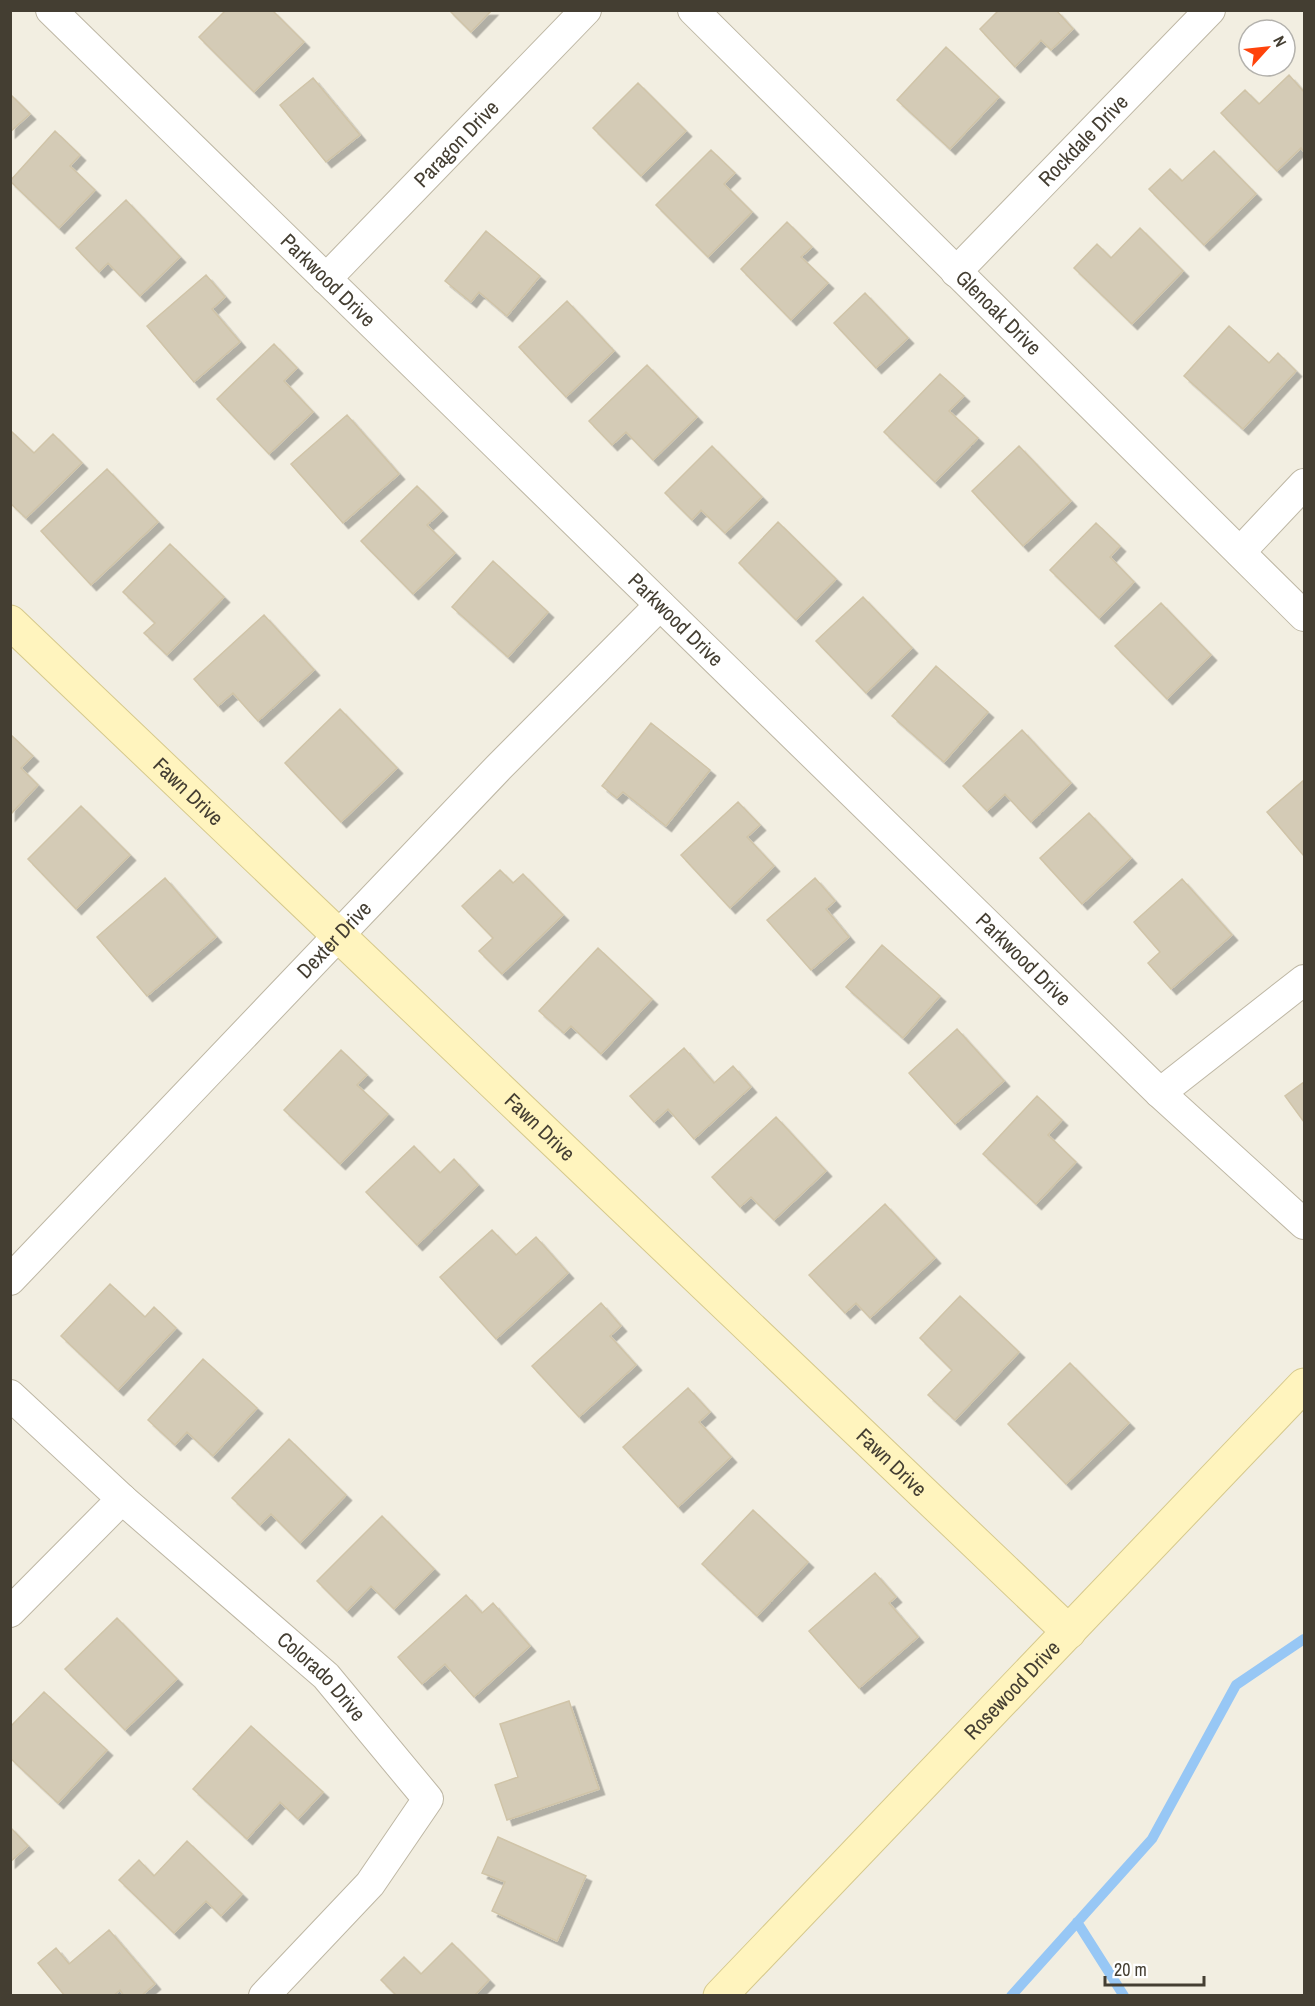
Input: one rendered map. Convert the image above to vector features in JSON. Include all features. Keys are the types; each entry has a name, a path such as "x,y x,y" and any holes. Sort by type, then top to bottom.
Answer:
{"street":[{"name":"Parkwood Drive","path":"51,10 1160,1093 1305,1224"},
{"name":"Paragon Drive","path":"326,279 586,10"},
{"name":"Glenoak Drive","path":"693,10 1305,616"},
{"name":"Rockdale Drive","path":"956,272 1210,10"},
{"path":"1240,552 1305,484"},
{"name":"Dexter Drive","path":"10,1280 499,766 660,605"},
{"name":"Fawn Drive","path":"10,622 1069,1632"},
{"path":"1160,1093 1305,980"},
{"name":"Rosewood Drive","path":"720,1995 1305,1385"},
{"name":"Colorado Drive","path":"10,1395 122,1499 326,1676 428,1799 370,1884 264,1995"},
{"path":"10,1612 122,1499"}],"building":[{"path":"226,10 272,10 304,42 254,92 199,37"},
{"path":"449,10 492,10 471,32"},
{"path":"999,10 1056,10 1073,29 1051,50 1041,40 1015,67 980,29"},
{"path":"946,47 999,97 950,149 897,100"},
{"path":"313,78 360,135 326,162 280,105"},
{"path":"1286,78 1292,78 1304,92 1304,152 1301,148 1277,171 1221,113 1245,90 1259,104"},
{"path":"638,83 686,131 641,176 593,128"},
{"path":"10,94 30,114 10,132"},
{"path":"55,131 80,155 70,166 95,190 59,228 10,181"},
{"path":"711,150 735,173 724,184 752,212 708,257 656,205"},
{"path":"1214,151 1256,194 1204,245 1149,189 1170,169 1182,181"},
{"path":"126,200 180,257 140,296 108,263 99,272 76,248"},
{"path":"787,222 812,247 801,257 828,283 791,320 741,269"},
{"path":"1140,228 1183,271 1132,324 1074,268 1097,244 1111,258"},
{"path":"486,231 540,276 507,316 479,292 471,302 445,281"},
{"path":"206,275 225,297 212,309 240,342 194,382 147,326"},
{"path":"865,293 908,338 876,368 834,323"},
{"path":"567,301 614,351 566,397 519,347"},
{"path":"1229,326 1269,363 1278,353 1296,371 1243,429 1184,376"},
{"path":"274,344 297,368 284,381 313,412 269,454 217,399"},
{"path":"647,365 697,417 653,460 626,432 612,445 589,421"},
{"path":"940,374 964,396 949,411 978,438 935,482 884,432"},
{"path":"347,415 399,474 343,523 291,464"},
{"path":"10,430 34,453 53,434 82,463 26,518 10,503"},
{"path":"712,446 762,497 725,533 701,510 692,520 665,493"},
{"path":"1019,446 1071,501 1023,546 972,491"},
{"path":"107,469 158,522 91,585 41,531"},
{"path":"417,486 442,511 427,525 455,553 413,594 361,541"},
{"path":"778,522 836,579 796,620 739,563"},
{"path":"1096,523 1120,546 1110,557 1134,582 1099,618 1050,570"},
{"path":"170,544 224,597 167,655 144,633 155,623 123,592"},
{"path":"493,561 548,612 508,657 452,607"},
{"path":"863,597 912,648 866,693 816,641"},
{"path":"1161,603 1211,655 1167,699 1115,646"},
{"path":"264,615 314,670 258,721 233,693 218,706 194,679"},
{"path":"936,666 988,712 944,762 892,716"},
{"path":"340,709 397,768 341,822 285,763"},
{"path":"651,723 710,770 666,826 623,792 617,798 602,786"},
{"path":"1022,730 1071,783 1031,822 1005,794 987,811 963,786"},
{"path":"10,734 33,756 21,768 38,785 10,815"},
{"path":"1304,780 1304,856 1267,812"},
{"path":"738,802 760,825 747,837 774,866 730,908 681,855"},
{"path":"81,806 130,855 76,909 28,859"},
{"path":"1089,813 1131,858 1082,904 1040,858"},
{"path":"500,870 513,883 523,874 563,915 502,974 479,951 493,938 462,906"},
{"path":"165,878 216,937 147,996 97,937"},
{"path":"815,878 835,901 826,909 849,937 811,970 767,920"},
{"path":"1182,879 1232,935 1171,989 1148,963 1160,952 1134,922"},
{"path":"882,945 940,996 903,1038 846,987"},
{"path":"598,948 652,999 601,1054 571,1026 564,1033 539,1011"},
{"path":"957,1029 1004,1081 955,1124 909,1073"},
{"path":"684,1048 714,1083 733,1066 751,1087 694,1139 668,1109 654,1122 630,1096"},
{"path":"341,1050 367,1075 357,1085 388,1114 340,1164 284,1110"},
{"path":"1304,1082 1304,1122 1285,1096"},
{"path":"1037,1096 1062,1120 1048,1135 1076,1162 1036,1204 983,1154"},
{"path":"776,1117 826,1171 774,1220 751,1197 740,1207 712,1177"},
{"path":"414,1146 440,1173 454,1159 478,1185 417,1245 366,1192"},
{"path":"885,1204 935,1258 870,1318 856,1303 845,1313 809,1275"},
{"path":"492,1230 516,1255 536,1237 568,1273 496,1339 440,1277"},
{"path":"110,1284 145,1317 154,1307 176,1328 118,1390 61,1336"},
{"path":"960,1296 1019,1352 955,1420 928,1395 952,1370 920,1338"},
{"path":"601,1303 621,1326 610,1336 636,1365 579,1417 532,1366"},
{"path":"203,1359 257,1408 213,1456 187,1432 175,1445 148,1420"},
{"path":"1070,1363 1129,1423 1066,1484 1008,1424"},
{"path":"688,1388 710,1412 699,1422 731,1457 678,1507 623,1447"},
{"path":"289,1439 346,1495 300,1543 271,1514 260,1525 232,1498"},
{"path":"753,1510 808,1562 757,1616 702,1564"},
{"path":"382,1516 434,1569 394,1609 371,1586 347,1611 317,1581"},
{"path":"875,1573 896,1597 889,1603 918,1637 859,1688 809,1631"},
{"path":"466,1595 482,1613 493,1603 530,1646 474,1697 445,1664 422,1684 398,1657"},
{"path":"117,1618 177,1679 125,1730 65,1669"},
{"path":"44,1692 107,1750 58,1803 10,1758 10,1727"},
{"path":"569,1701 599,1789 507,1820 495,1785 518,1777 500,1724"},
{"path":"251,1726 323,1792 298,1819 280,1802 247,1839 193,1789"},
{"path":"10,1827 28,1846 10,1862"},
{"path":"498,1837 586,1876 557,1941 492,1911 505,1882 482,1873"},
{"path":"187,1841 242,1894 221,1916 206,1901 174,1933 119,1880 139,1860 154,1876"},
{"path":"109,1930 155,1984 141,1996 124,1996 120,1990 113,1996 65,1996 38,1963 56,1948 69,1964"},
{"path":"452,1943 489,1980 474,1996 397,1996 381,1980 404,1957 421,1974"}],"waterway":[{"path":"1011,1996 1152,1839 1236,1685 1304,1639"},
{"path":"1077,1922 1124,1996"}]}
